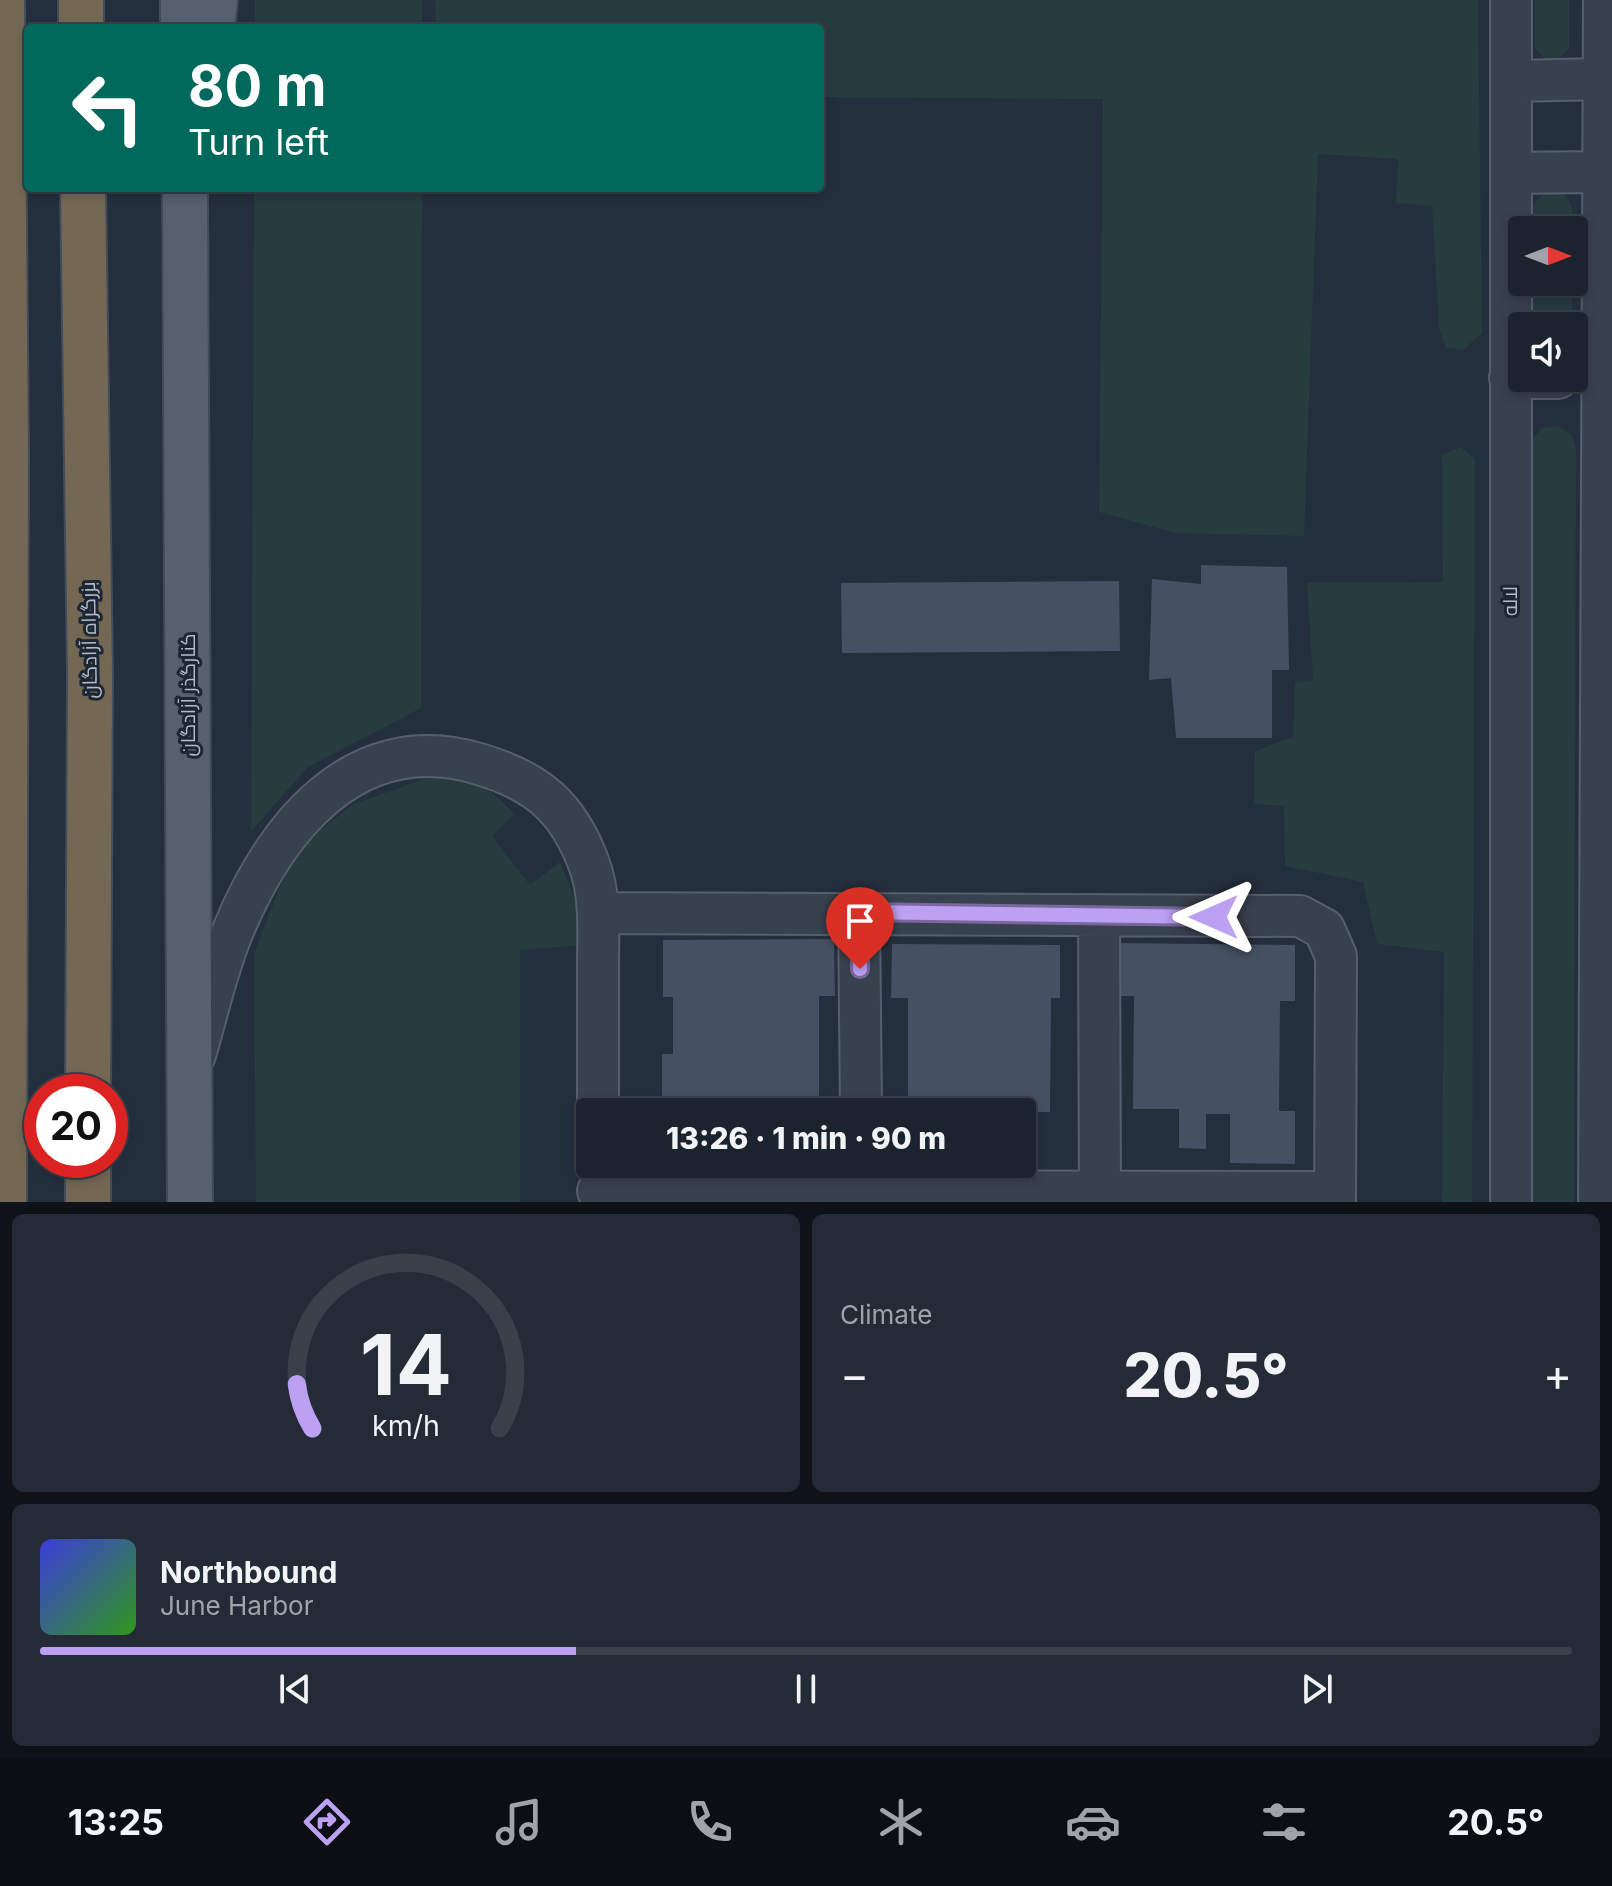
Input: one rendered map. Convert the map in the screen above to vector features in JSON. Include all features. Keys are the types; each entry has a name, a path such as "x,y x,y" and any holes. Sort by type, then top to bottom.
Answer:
{"highway":[{"path":"2,0 6,452 4,1202"},
{"path":"81,0 81,24"},
{"name":"بزرگراه آزادگان","path":"83,192 90,675 88,1074"},
{"path":"88,1178 88,1202"}],"main road":[{"path":"183,0 183,24"},
{"path":"212,24 215,0"},
{"name":"کنارگذر آزادگان","path":"186,201 190,1202"}],"street":[{"name":"لاله","path":"1511,0 1511,312"},
{"path":"1599,1202 1588,378 1608,75 1604,0"},
{"path":"1513,81 1608,75"},
{"path":"1512,173 1603,172"},
{"name":"لاله","path":"1510,392 1511,1202"},
{"path":"190,1070 232,933 262,873 302,814 342,780 371,765 410,758 458,757 507,772 543,791 575,832 591,868 598,913 598,1098"},
{"path":"859,912 861,1098"},
{"path":"598,913 1300,916 1324,929 1336,956 1335,1197 1100,1197 862,1186 598,1186"},
{"path":"1099,917 1100,1197"}],"green space":[{"path":"255,0 422,0 422,24 255,24"},
{"path":"435,0 1478,0 1482,333 1463,350 1446,348 1439,328 1432,206 1396,203 1398,159 1318,154 1304,536 1175,533 1099,512 1103,99 824,97 824,24 436,24"},
{"path":"1535,0 1569,0 1569,48 1557,60 1546,60 1535,48"},
{"path":"1549,190 1557,192 1568,199 1573,216 1533,216 1534,203"},
{"path":"254,192 422,192 421,708 308,767 251,831"},
{"path":"1532,296 1572,296 1572,312 1532,312"},
{"path":"1557,426 1571,434 1576,448 1574,1202 1528,1202 1531,440 1542,428"},
{"path":"1460,447 1475,458 1472,1202 1442,1202 1444,952 1377,944 1363,882 1285,866 1284,806 1254,804 1255,751 1293,737 1295,682 1313,680 1307,583 1443,582 1442,455"},
{"path":"438,770 480,784 514,814 492,836 530,885 560,862 580,913 585,945 520,950 520,1202 256,1202 254,954 293,853 353,804 425,779"}],"building":[{"path":"1201,565 1287,567 1289,670 1272,670 1272,738 1176,738 1171,678 1149,680 1152,579 1201,584"},
{"path":"1119,581 1120,651 842,653 841,583"},
{"path":"834,939 835,996 819,996 819,1098 662,1098 662,1054 673,1054 673,997 663,997 663,940"},
{"path":"1117,943 1295,945 1295,1001 1280,1001 1279,1111 1295,1111 1295,1164 1230,1163 1230,1114 1206,1114 1206,1149 1179,1148 1179,1109 1133,1109 1134,996 1116,996"},
{"path":"892,944 1060,945 1060,998 1051,998 1050,1112 1036,1112 1036,1098 908,1098 908,998 891,998"}],"route":[{"path":"860,969 859,912 1214,917"}]}
